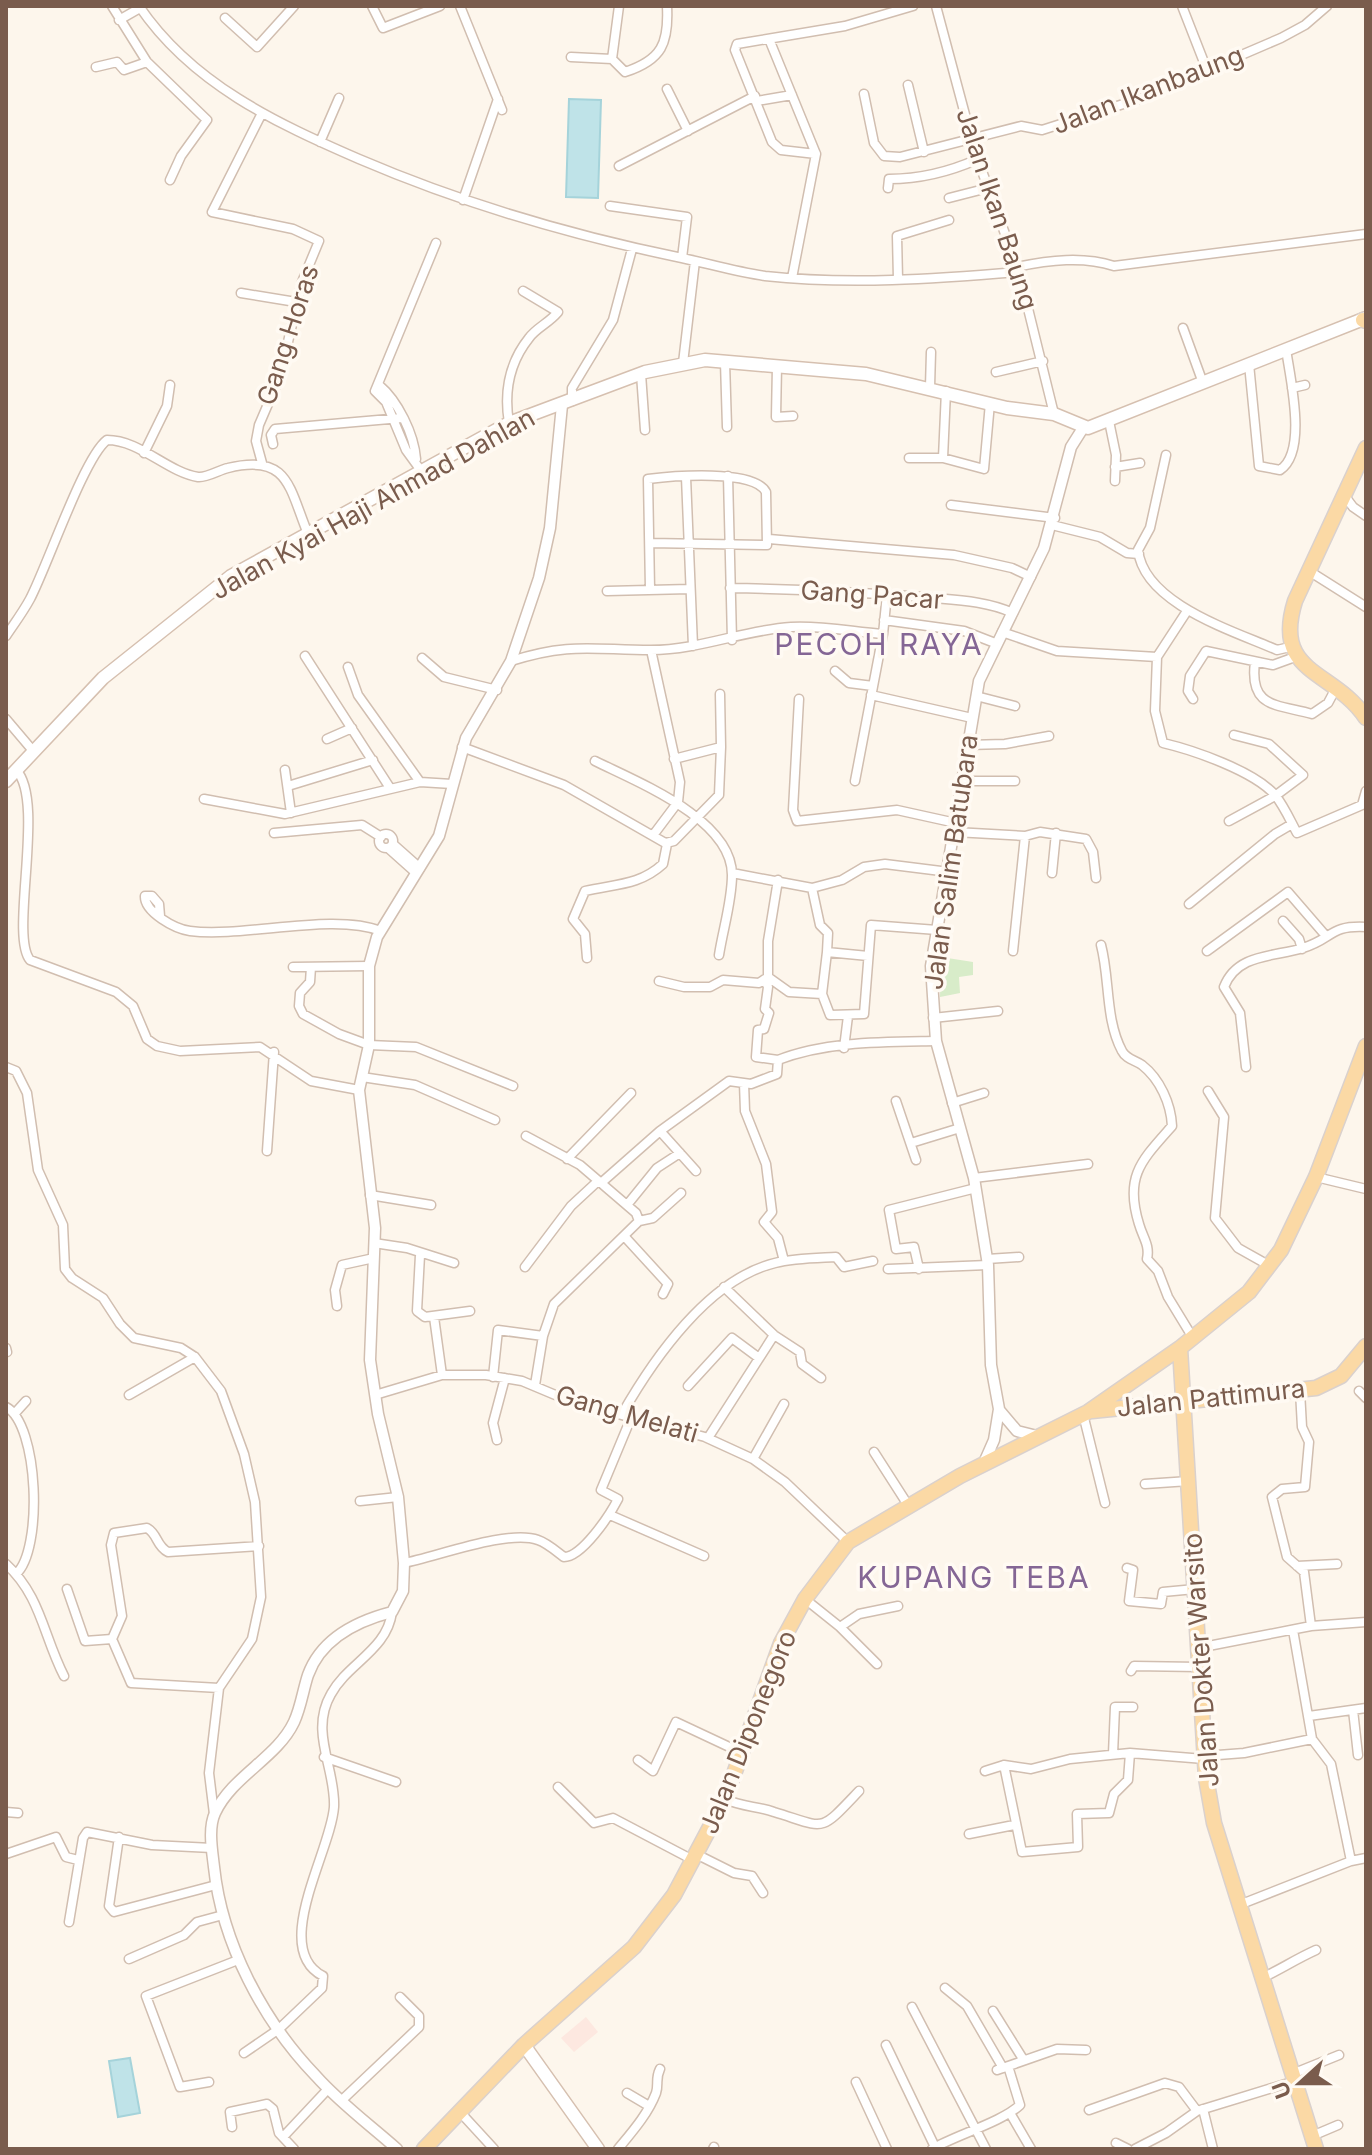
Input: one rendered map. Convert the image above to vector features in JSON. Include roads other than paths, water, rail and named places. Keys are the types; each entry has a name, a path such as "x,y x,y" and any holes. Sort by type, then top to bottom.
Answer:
{"main road":[{"path":"1083,428 1109,421 1365,320"},
{"name":"Jalan Kyai Haji Ahmad Dahlan","path":"6,781 103,678 203,597 248,566 509,423 641,374 683,363 725,362 891,377 990,403 1054,414 1083,428"},
{"path":"1366,450 1290,618 1292,652 1336,688 1366,718"},
{"path":"1086,1413 1193,1338 1249,1292 1270,1267 1316,1177 1366,1046"},
{"name":"Jalan Pattimura","path":"1086,1413 1143,1403 1316,1388 1341,1376 1366,1346"},
{"name":"Jalan Dokter Warsito","path":"1180,1348 1204,1758 1214,1823 1314,2142"},
{"path":"1127,1385 1131,1399 1143,1403"},
{"name":"Jalan Diponegoro","path":"424,2149 524,2045 634,1947 674,1895 725,1799 781,1643 805,1599 848,1542 908,1505 1086,1413"},
{"path":"524,2045 598,2149"}],"street":[{"path":"112,6 147,62 207,120 181,156 170,180"},
{"path":"225,18 257,47 294,6"},
{"path":"372,6 383,28 440,6"},
{"path":"460,6 502,110"},
{"path":"612,59 619,6"},
{"path":"571,57 612,59 625,72 655,58 665,37 667,6"},
{"path":"816,154 775,146 735,47 742,41 845,26 913,6"},
{"name":"Jalan Ikan Baung","path":"936,6 978,159 1018,269 1054,414"},
{"path":"1182,6 1207,70"},
{"name":"Jalan Ikanbaung","path":"864,94 874,143 881,154 900,157 1021,126 1042,130 1139,99 1281,38 1305,25 1327,6"},
{"path":"119,20 140,7 183,56 261,115 463,200 528,222 632,249 792,278 898,279 1018,269 1047,261 1100,259 1114,266 1366,234"},
{"path":"769,39 816,154 792,278"},
{"path":"96,67 117,62 124,70 147,62"},
{"path":"908,85 924,152"},
{"path":"667,89 688,131"},
{"path":"619,166 756,99 792,95"},
{"path":"320,142 339,98"},
{"path":"463,200 498,99"},
{"name":"Gang Horas","path":"261,115 212,212 293,229 319,239 296,302 280,376 258,431 257,448 262,463"},
{"path":"888,188 889,179 914,179 953,170 978,159"},
{"path":"949,198 988,188"},
{"path":"610,206 687,217 682,258"},
{"path":"898,279 897,236 949,220"},
{"path":"422,472 416,459 406,450 397,418 375,391 407,307 436,243"},
{"path":"244,2053 279,2029 324,1982 323,1976 305,1964 301,1954 308,1893 334,1806 324,1757 324,1714 331,1693 376,1647 391,1622 392,1612 403,1591 404,1563 398,1497 375,1395 368,1327 374,1243 359,1090 369,1045 369,966 373,946 439,836 462,747 511,661 539,578 550,528 567,403 572,388 613,320 632,249"},
{"path":"683,363 695,261"},
{"path":"509,423 505,397 513,369 530,335 544,328 558,312 523,291"},
{"path":"241,293 296,302"},
{"path":"1183,328 1203,383"},
{"path":"1249,364 1261,468 1283,469 1296,440 1286,349"},
{"path":"930,387 931,352"},
{"path":"996,372 1043,361"},
{"path":"725,362 727,427"},
{"path":"777,366 776,417 793,416"},
{"path":"641,374 645,430"},
{"path":"144,453 167,406 170,385"},
{"path":"1292,388 1305,385"},
{"path":"943,458 946,391"},
{"path":"909,458 943,458 984,469 990,403"},
{"path":"273,444 271,435 275,429 397,418"},
{"path":"1109,421 1115,481"},
{"name":"Jalan Salim Batubara","path":"999,1409 991,1365 987,1262 975,1183 936,1041 931,966 976,696 995,643 1031,577 1053,521 1071,447 1083,428"},
{"path":"6,636 30,600 100,447 110,440 199,477 262,463 283,474 308,534"},
{"path":"1140,559 1166,455"},
{"path":"1115,467 1140,463"},
{"path":"728,476 732,640"},
{"path":"650,543 766,545 769,539 769,502 759,482 728,476 647,480 650,589"},
{"path":"686,477 693,646"},
{"path":"1344,495 1353,507 1366,516"},
{"path":"951,505 1053,521 1100,537 1140,559 1162,592 1187,611 1277,650 1292,652 1283,664 1203,653 1188,686 1193,699"},
{"path":"769,539 954,555 1012,568 1031,577"},
{"path":"1309,571 1366,607"},
{"name":"Gang Pacar","path":"730,588 887,594 986,603 1013,613"},
{"path":"607,591 690,589"},
{"path":"855,781 883,634 887,594"},
{"path":"1187,611 1157,657 1155,711 1162,741 1251,775 1275,796 1295,828"},
{"path":"884,620 964,631 995,643"},
{"path":"511,661 553,648 608,646 651,650 732,640 791,627 883,634"},
{"path":"1002,632 1050,650 1157,657"},
{"path":"651,650 680,782 678,802 654,834"},
{"path":"305,656 390,788"},
{"path":"422,658 444,677 497,690"},
{"path":"1255,662 1253,687 1260,697 1312,714 1328,703 1336,688"},
{"path":"348,667 358,695 420,782"},
{"path":"835,671 849,683 872,691 972,718"},
{"path":"666,843 674,841 719,795 720,694"},
{"path":"976,696 1015,706"},
{"path":"799,699 793,810 797,821 897,810 956,827 1025,836 1056,833 1081,837 1090,843 1096,878"},
{"path":"6,719 34,752"},
{"path":"327,739 352,728"},
{"path":"1229,821 1275,796 1301,777 1302,770 1268,743 1234,735"},
{"path":"967,745 1005,744 1049,736"},
{"path":"462,747 564,785 666,843 668,850 663,864 645,877 621,887 604,885 585,891 573,919 585,934 587,958"},
{"path":"674,759 721,747"},
{"path":"288,786 373,760"},
{"path":"595,761 678,802 723,844 732,873 719,955"},
{"path":"16,770 24,783 28,851 26,956 44,968 116,992 133,1006 147,1039 157,1046 180,1051 255,1046 274,1052 311,1081 359,1090"},
{"path":"285,770 291,813"},
{"path":"962,781 1015,781"},
{"path":"204,799 291,813 420,782 452,784"},
{"path":"1189,904 1275,834 1362,805 1366,791"},
{"path":"274,833 348,824 365,826 381,837 380,845 390,846 418,871"},
{"path":"1052,873 1056,833"},
{"path":"1013,951 1025,836"},
{"path":"732,873 812,888 834,884 862,868 878,865 904,864 949,872"},
{"path":"778,880 768,941 765,1009 769,1013 764,1029 758,1030 756,1057 778,1060 809,1050 878,1042 936,1041"},
{"path":"812,888 820,925 828,933 822,994 828,1013 848,1016 864,1013 872,925 937,930"},
{"path":"1207,951 1288,892 1326,936"},
{"path":"160,916 193,931 309,926 369,927 381,931"},
{"path":"1283,921 1299,939 1302,949"},
{"path":"1246,1067 1240,1013 1225,983 1255,958 1302,949 1345,926 1366,927"},
{"path":"1101,945 1114,1024 1122,1052 1146,1069 1168,1102 1172,1118 1172,1126 1135,1173 1133,1188 1137,1217 1149,1247 1147,1259 1158,1271 1168,1297 1193,1338"},
{"path":"827,952 868,956"},
{"path":"293,967 369,966"},
{"path":"311,967 310,982 300,993 299,1006 303,1014 369,1045 416,1047 513,1086"},
{"path":"659,981 684,987 710,987 723,980 767,979 789,992 822,994"},
{"path":"933,1018 998,1011"},
{"path":"844,1048 848,1016"},
{"path":"267,1151 274,1052"},
{"path":"525,1267 571,1206 660,1131 720,1085 731,1081 753,1084 777,1074 778,1060"},
{"path":"6,1067 16,1071 27,1093 33,1152 63,1225 65,1269 72,1278 103,1298 120,1324 134,1338 181,1348 195,1357 221,1391 255,1502 259,1546 258,1620 252,1639 219,1688 209,1773 214,1814 212,1848 216,1885 238,1960 279,2029 328,2089 397,2149"},
{"path":"362,1077 415,1085 495,1120"},
{"path":"744,1083 745,1111 766,1164 772,1212 764,1222 778,1238 784,1261"},
{"path":"1208,1091 1224,1117 1215,1218 1238,1248 1270,1267"},
{"path":"567,1159 631,1093"},
{"path":"952,1103 984,1093"},
{"path":"896,1101 916,1160"},
{"path":"911,1143 960,1128"},
{"path":"660,1131 696,1171"},
{"path":"526,1136 599,1182 627,1205 639,1221"},
{"path":"627,1205 657,1168 680,1153"},
{"path":"919,1269 914,1247 896,1249 889,1210 975,1183 1088,1164"},
{"path":"1316,1177 1366,1189"},
{"path":"535,1385 543,1336 560,1296 639,1221 653,1218 681,1193"},
{"path":"370,1195 431,1205"},
{"path":"625,1237 668,1284 663,1294"},
{"path":"374,1243 407,1248 420,1255 454,1263"},
{"path":"420,1255 417,1311 425,1317 470,1311"},
{"path":"404,1563 478,1543 529,1538 568,1558 610,1515 618,1498 601,1490 627,1416 665,1348 724,1287 784,1261 836,1257 844,1267 873,1261"},
{"path":"888,1269 919,1269 1019,1257"},
{"path":"337,1306 335,1290 342,1265 374,1258"},
{"path":"724,1287 774,1335 800,1352 802,1364 821,1378"},
{"path":"434,1317 442,1375"},
{"path":"493,1377 498,1330 543,1336"},
{"path":"708,1438 774,1335"},
{"path":"688,1386 732,1338 759,1358"},
{"path":"129,1395 195,1357"},
{"name":"Gang Melati","path":"375,1395 442,1375 505,1378 535,1385 565,1399 708,1438 753,1459 793,1488 848,1542"},
{"path":"497,1440 494,1419 505,1378"},
{"path":"1300,1391 1302,1427 1309,1442 1303,1489 1282,1489 1272,1497 1287,1557 1304,1572 1311,1626"},
{"path":"16,1412 26,1401"},
{"path":"753,1459 784,1404"},
{"path":"6,1407 16,1412 29,1446 33,1511 30,1557 16,1574"},
{"path":"999,1409 1017,1431 1040,1436"},
{"path":"983,1465 994,1440 999,1409"},
{"path":"1086,1413 1105,1503"},
{"path":"874,1452 908,1505"},
{"path":"1145,1484 1189,1481"},
{"path":"360,1501 398,1497"},
{"path":"610,1515 704,1556"},
{"path":"219,1688 131,1683 112,1639 122,1616 111,1545 114,1533 147,1528 153,1531 161,1549 168,1552 259,1546"},
{"path":"6,1564 35,1598 50,1648 64,1676"},
{"path":"1297,1566 1337,1564"},
{"path":"1127,1568 1133,1570 1129,1601 1161,1604 1163,1592 1195,1589"},
{"path":"67,1589 85,1641 112,1639"},
{"path":"805,1599 840,1627 877,1664"},
{"path":"840,1627 859,1614 898,1606"},
{"path":"214,1814 227,1794 282,1740 294,1721 309,1673 325,1647 350,1627 392,1612"},
{"path":"1198,1648 1311,1626 1366,1622"},
{"path":"1293,1630 1312,1739 1331,1764 1351,1861"},
{"path":"1131,1671 1134,1666 1199,1667"},
{"path":"1113,1754 1115,1707 1133,1707"},
{"path":"1309,1716 1366,1708"},
{"path":"1353,1710 1358,1755"},
{"path":"638,1760 653,1771 664,1755 665,1741 676,1722 740,1752"},
{"path":"985,1771 1004,1765 1031,1769 1070,1759 1113,1754 1204,1758 1312,1739"},
{"path":"1004,1765 1022,1852 1078,1847 1077,1814 1111,1812 1114,1794 1128,1780 1130,1753"},
{"path":"324,1757 396,1782"},
{"path":"558,1787 594,1823 613,1818 696,1858 734,1873 752,1876 763,1893"},
{"path":"725,1799 744,1808 772,1811 812,1825 830,1821 859,1791"},
{"path":"6,1812 18,1813"},
{"path":"969,1834 1014,1825"},
{"path":"69,1922 78,1860 87,1832 185,1850 212,1848"},
{"path":"6,1854 56,1837 66,1857 78,1860"},
{"path":"119,1837 109,1906 114,1912 216,1885"},
{"path":"1239,1905 1366,1858"},
{"path":"129,1959 184,1935 197,1922 223,1915"},
{"path":"1262,1978 1316,1950"},
{"path":"209,2082 180,2087 146,1996 238,1960"},
{"path":"886,2045 933,2148 1010,2113 1021,2100 967,2006 945,1988"},
{"path":"341,2101 419,2027 419,2016 400,1997"},
{"path":"912,2007 972,2128 986,2149"},
{"path":"993,2011 1023,2059"},
{"path":"1003,2068 1057,2049 1086,2050"},
{"path":"1135,2149 1200,2110 1293,2078 1339,2055"},
{"path":"618,2149 649,2106 658,2088 655,2079 660,2069"},
{"path":"856,2082 887,2149"},
{"path":"1089,2110 1132,2097 1156,2085 1171,2083 1179,2087 1200,2110 1213,2149"},
{"path":"283,2137 328,2089"},
{"path":"627,2093 649,2106"},
{"path":"232,2127 230,2112 267,2104 273,2109 276,2128 294,2149"},
{"path":"460,2112 494,2149"},
{"path":"1010,2113 1031,2149"},
{"path":"1314,2142 1338,2125"},
{"path":"1116,2143 1128,2149"}],"water":[{"path":"569,99 601,100 598,198 566,197"},
{"path":"130,2058 140,2113 118,2117 109,2061"}],"district":[{"name":"PECOH RAYA","path":"879,645"},
{"name":"KUPANG TEBA","path":"974,1578"}]}
